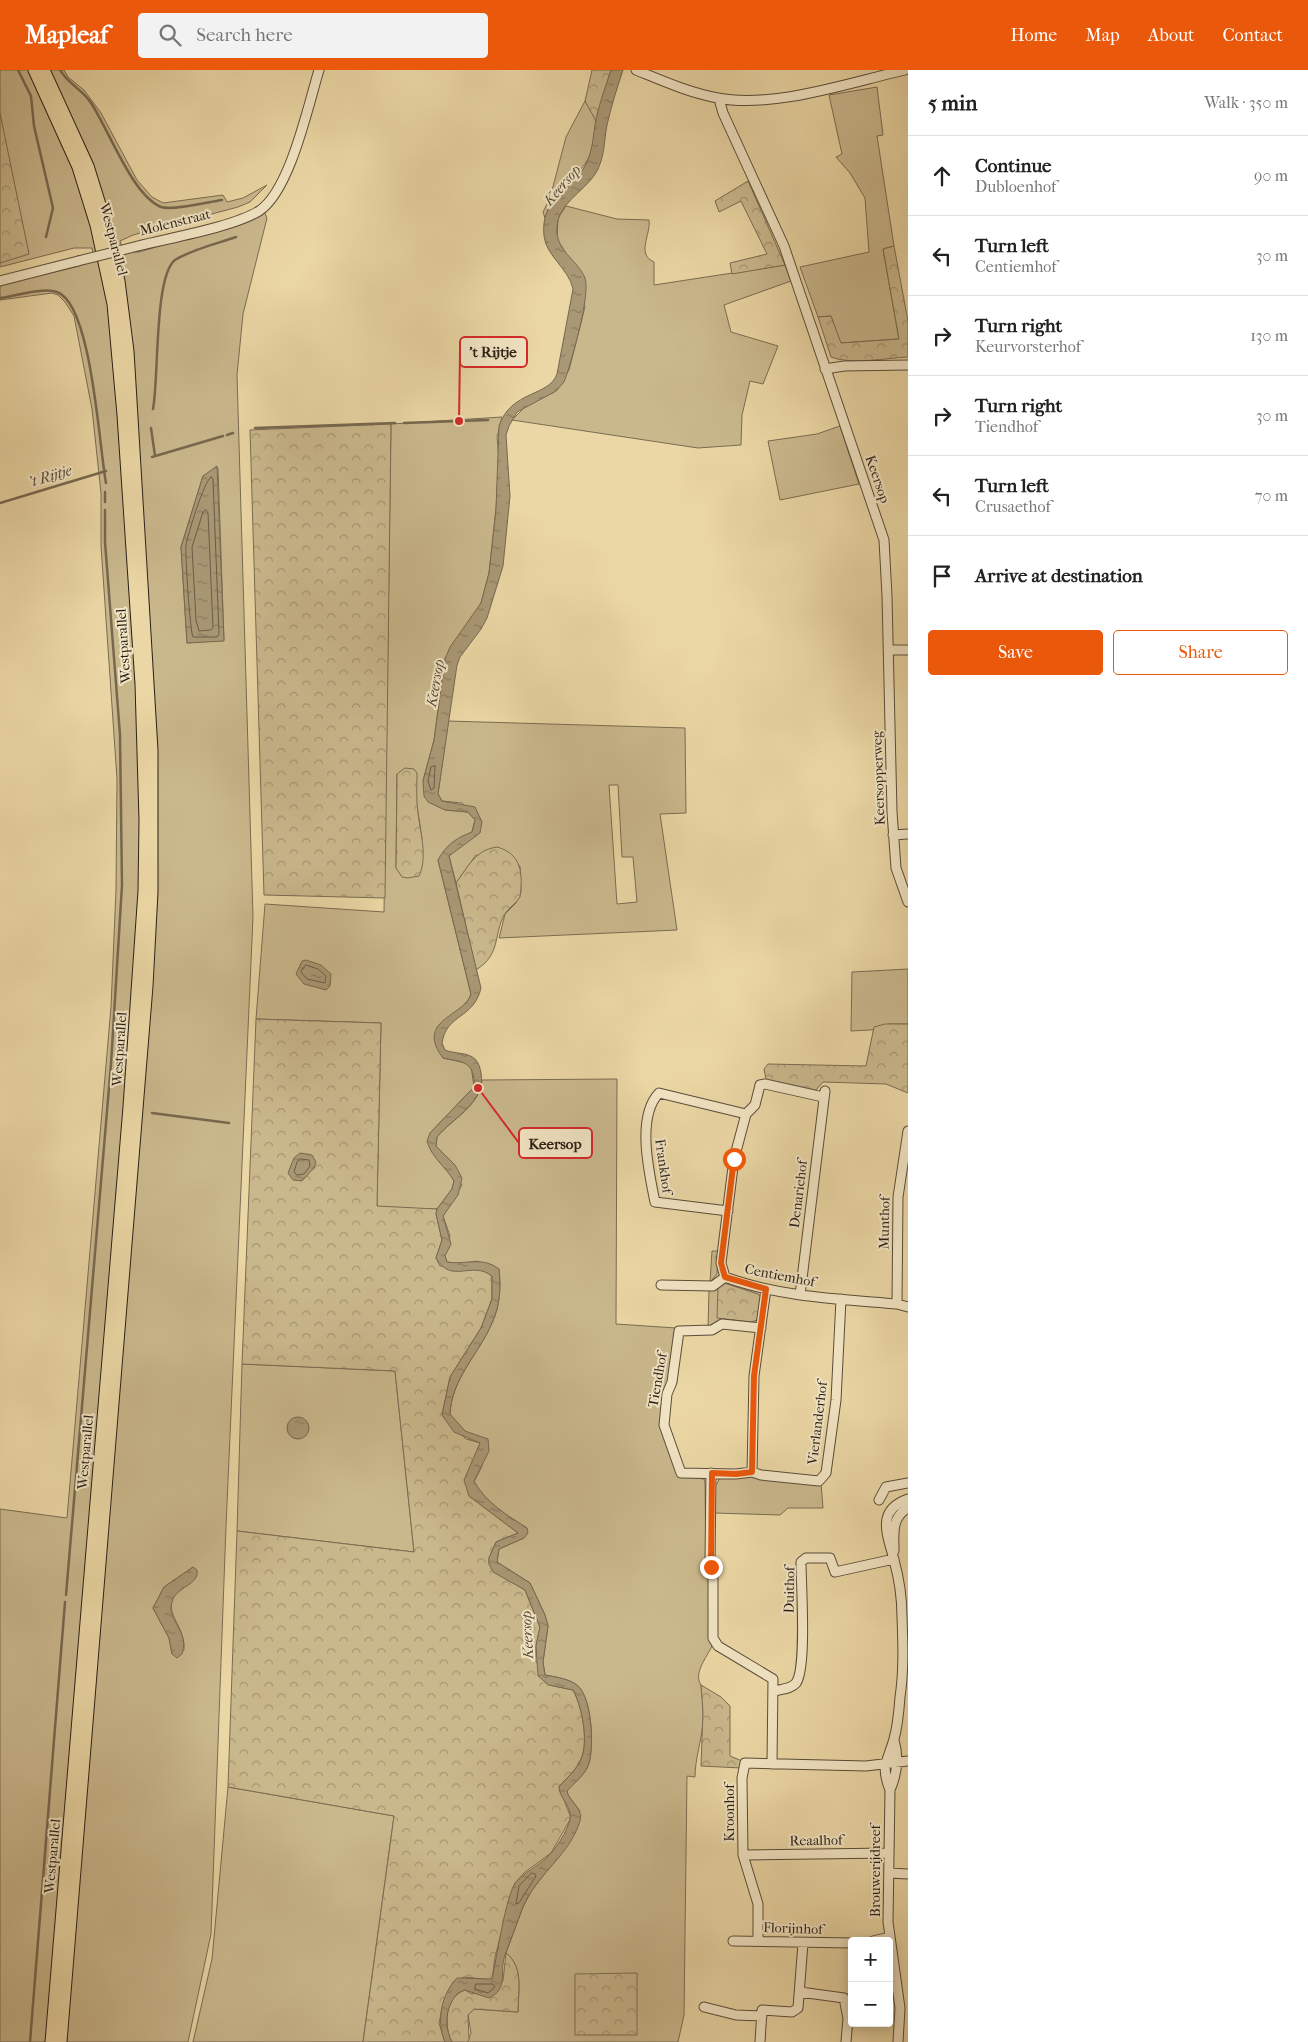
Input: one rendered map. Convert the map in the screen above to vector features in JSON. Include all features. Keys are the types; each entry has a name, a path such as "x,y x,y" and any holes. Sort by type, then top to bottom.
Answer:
{"main road":[{"name":"Westparallel","path":"34,70 78,167 96,225 111,290 120,370 138,634 145,820 144,891 130,1107 51,2042"},
{"name":"Westparallel","path":"44,70 71,125 88,166 106,224 119,281 132,415 150,703 153,804 152,892 147,996 61,2042"}],"street":[{"name":"Molenstraat","path":"0,281 247,217 266,206 284,179 319,70"},
{"path":"636,70 687,90 719,99 741,101 774,99 905,70"},
{"name":"Keersop","path":"719,99 723,113 784,246 884,540 889,650"},
{"path":"826,369 844,366 908,365"},
{"path":"889,650 908,650"},
{"name":"Keersopperweg","path":"889,650 896,868 908,902"},
{"path":"894,835 908,834"},
{"name":"Denariehof","path":"746,1114 755,1105 760,1086 765,1084 824,1094 800,1295"},
{"name":"Frankhof","path":"728,1211 655,1202 645,1135 654,1098 659,1093 746,1114"},
{"path":"725,1277 721,1263 734,1159 746,1114"},
{"name":"Munthof","path":"897,1304 898,1197 908,1131"},
{"name":"Centiemhof","path":"661,1285 713,1286 725,1277 766,1289 800,1295 897,1304"},
{"path":"752,1472 754,1376 766,1289"},
{"name":"Vierlanderhof","path":"752,1472 761,1475 819,1481 826,1473 836,1400 837,1357 842,1299"},
{"path":"897,1304 908,1308"},
{"name":"Tiendhof","path":"752,1472 736,1474 681,1473 664,1425 667,1394 672,1382 679,1331 712,1330 722,1324 761,1328"},
{"path":"712,1473 710,1563 714,1573 713,1638 718,1646 774,1679 772,1764"},
{"path":"879,1500 886,1487 908,1483"},
{"name":"Brouwerijdreef","path":"890,1937 890,1790 886,1776 886,1763 894,1740 901,1694 905,1620 894,1558 886,1537 887,1519 892,1508 899,1502 908,1499"},
{"name":"Brouwerijdreef","path":"894,1558 894,1523 899,1513 908,1508"},
{"name":"Duithof","path":"775,1691 790,1688 797,1682 802,1663 801,1562 806,1558 830,1558 835,1572 894,1558"},
{"name":"Brouwerijdreef","path":"890,1790 896,1774 897,1761 894,1740"},
{"name":"Kroonhof","path":"758,1941 758,1904 743,1855 742,1778 745,1763 866,1766 908,1761"},
{"name":"Reaalhof","path":"743,1855 889,1853"},
{"path":"889,1873 908,1874"},
{"name":"Florijnhof","path":"733,1941 848,1943"},
{"path":"760,2042 762,2010 792,2012 798,2008 804,1943"},
{"name":"Brouwerijdreef","path":"893,1958 900,2008 898,2042"},
{"path":"800,1992 844,1998 848,2018 846,2042"},
{"path":"704,2007 736,2014 762,2016"}],"green space":[{"path":"0,70 29,70 49,105 88,207 110,304 136,656 141,891 49,2042 0,2042 0,1509 67,1518 111,1007 116,890 117,779 101,546 101,493 92,409 74,316 65,302 58,295 52,293 0,300 0,285 79,266 95,260 92,248 74,248 0,267"},
{"path":"47,70 64,70 68,77 84,90 101,113 137,180 152,197 163,203 223,195 227,202 243,198 267,185 250,202 238,207 133,235 120,241 124,252 139,252 224,227 264,211 267,218 243,314 237,375 253,917 226,1526 211,1934 188,2042 64,2042 150,989 132,372","holes":["218,468 224,640 187,643 181,547 203,476","193,1567 196,1576 175,1594 171,1604 173,1616 184,1642 184,1650 172,1654 169,1638 153,1608 164,1587"]},
{"path":"592,70 611,70 596,121 585,101"},
{"path":"877,87 883,135 877,136 894,246 883,249 899,339 840,343 831,316 818,317 800,267 869,252 865,198 850,173 836,157 842,154 829,95"},
{"path":"585,101 596,119 595,139 591,153 585,165 558,194 545,218 543,212 550,198 566,137"},
{"path":"0,113 29,254 0,263"},
{"path":"748,181 785,265 732,274 730,263 767,254 741,201 719,212 715,201"},
{"path":"566,206 617,219 649,220 645,249 649,259 654,262 654,285 785,265 791,281 724,305 731,332 778,346 763,384 750,381 742,415 741,445 698,448 512,420 525,407 556,391 569,370 585,307 569,258 557,239 558,218"},
{"path":"894,246 908,321 908,357 848,361 831,357 818,317 831,316 841,343 899,339 883,249"},
{"path":"502,417 497,437 499,459 489,573 481,603 445,659 434,740 423,781 445,810 468,812 475,820 472,832 438,860 471,994 461,1008 437,1027 443,1058 466,1063 471,1066 474,1087 430,1133 439,1162 447,1168 454,1181 452,1189 437,1209 382,1208 377,1206 381,1023 256,1019 265,904 384,912 391,424","holes":["397,774 418,812 422,839 396,868"]},
{"path":"391,424 385,898 264,895 250,430"},
{"path":"840,426 859,484 780,500 768,441 817,434"},
{"path":"448,721 685,728 686,813 660,814 677,930 499,938 505,914 516,903 521,892 520,866 476,855 456,883 449,856 482,822 462,803 442,801 438,794","holes":["609,785 618,785 622,857 633,857 637,902 617,904"]},
{"path":"405,768 414,769 417,773 417,808 423,853 422,869 419,876 408,878 402,877 396,868 397,774"},
{"path":"497,847 512,855 519,866 521,873 520,897 504,915 489,958 476,970 456,883 468,865 478,855"},
{"path":"908,969 908,1024 888,1024 888,1029 851,1031 852,972"},
{"path":"256,1019 381,1023 377,1206 437,1209 436,1214 442,1240 436,1258 440,1266 483,1270 492,1276 492,1299 481,1328 450,1377 442,1415 466,1439 480,1443 469,1496 518,1533 496,1542 489,1558 489,1564 525,1590 540,1627 536,1646 536,1661 549,1685 573,1690 582,1714 584,1743 581,1759 577,1767 559,1787 571,1818 551,1853 525,1872 515,1883 495,1957 492,1980 464,1977 453,1982 444,2001 439,2023 445,2042 363,2042 394,1816 228,1787 237,1531 414,1552 395,1371 242,1364"},
{"path":"885,1024 908,1024 908,1093 886,1084 823,1082 816,1090 766,1079 764,1069 768,1064 866,1066 874,1027"},
{"path":"617,1079 616,1324 676,1328 661,1427 678,1476 704,1479 705,1482 706,1568 709,1570 710,1640 712,1646 699,1675 703,1716 695,1777 687,1776 684,2015 678,2042 467,2042 471,2033 468,2015 474,2009 518,2012 518,1972 512,1959 506,1953 523,1907 532,1890 565,1847 580,1811 568,1795 567,1790 580,1778 588,1767 591,1755 591,1723 583,1692 578,1686 567,1680 545,1675 543,1662 548,1626 530,1583 497,1562 499,1549 524,1538 527,1528 497,1508 484,1496 474,1482 482,1466 465,1431 450,1415 455,1390 460,1378 487,1334 495,1317 500,1290 500,1276 499,1269 476,1261 462,1264 447,1262 445,1256 450,1236 443,1216 462,1185 436,1146 437,1137 471,1105 480,1089 482,1080"},
{"path":"712,1251 718,1251 717,1274 710,1282"},
{"path":"727,1281 760,1292 763,1298 758,1322 745,1324 726,1321 719,1322 708,1328 709,1290"},
{"path":"724,1283 758,1294 761,1297 757,1320 751,1322 717,1318 718,1288"},
{"path":"242,1364 395,1371 414,1552 237,1531"},
{"path":"721,1476 748,1476 821,1483 823,1508 788,1508 780,1515 714,1513 715,1487"},
{"path":"701,1685 721,1697 730,1706 730,1756 747,1763 741,1768 701,1766 703,1712"},
{"path":"228,1787 394,1816 363,2042 193,2042 212,1959"},
{"path":"506,1953 512,1959 518,1972 518,2012 474,2009 468,2015 469,2040 467,2042 452,2042 447,2028 447,2020 453,1999 465,1990 472,1994 503,1981"},
{"path":"637,1973 637,2035 575,2035 575,1974"}],"water":[{"path":"611,70 623,70 614,98 598,169 588,183 562,210 557,227 559,242 585,278 583,313 564,382 556,391 517,412 506,435 510,496 503,566 487,618 460,657 457,665 438,794 442,801 475,807 482,822 480,833 449,856 481,988 473,1006 454,1021 445,1034 442,1043 445,1050 469,1055 475,1059 481,1073 481,1084 478,1093 467,1109 437,1137 436,1146 455,1165 462,1178 458,1195 443,1216 451,1244 445,1256 447,1262 480,1262 493,1265 499,1269 500,1283 495,1317 487,1334 460,1378 455,1389 450,1414 465,1431 488,1439 489,1451 474,1481 479,1489 498,1508 527,1528 528,1533 524,1538 499,1549 497,1562 530,1583 548,1626 543,1662 545,1675 571,1682 583,1692 591,1723 591,1755 588,1767 567,1791 580,1813 580,1821 569,1844 536,1885 523,1907 503,1961 499,1990 489,1998 465,1990 458,1993 450,2004 447,2017 449,2036 452,2042 445,2042 442,2034 441,2017 447,1992 457,1978 492,1979 505,1913 512,1889 519,1878 550,1855 567,1829 570,1811 561,1795 559,1787 581,1759 584,1734 582,1714 573,1690 549,1685 538,1676 536,1646 540,1627 525,1590 493,1572 489,1564 489,1558 496,1542 518,1533 469,1496 464,1480 480,1443 454,1432 442,1415 450,1377 481,1328 492,1299 492,1276 477,1270 449,1270 442,1266 436,1258 442,1240 436,1214 437,1209 452,1189 454,1181 435,1157 427,1141 430,1133 474,1087 473,1072 470,1068 462,1062 443,1058 436,1045 434,1035 444,1020 467,1002 471,994 438,860 444,850 452,843 472,832 475,820 468,812 445,810 428,802 424,796 423,781 434,740 445,659 450,647 481,603 489,573 496,509 499,426 505,414 512,406 546,387 557,374 573,289 567,275 549,250 544,236 544,223 551,204 572,183 585,166 592,146 598,111"},
{"path":"217,466 224,641 187,643 181,547 203,476"},
{"path":"306,960 321,965 331,974 330,986 326,990 304,984 296,974 302,961"},
{"path":"300,1153 312,1155 316,1162 314,1168 302,1181 293,1180 288,1173 294,1158"},
{"path":"298,1417 306,1420 309,1428 306,1436 298,1439 290,1436 287,1428 290,1420"},
{"path":"193,1567 197,1570 195,1579 174,1597 172,1602 172,1614 181,1632 184,1646 182,1654 177,1658 172,1654 169,1638 153,1608 164,1587"}],"waterway":[{"path":"18,70 31,96 34,126 53,208 46,237"},
{"path":"60,70 91,103 131,176 150,200 166,208 222,200"},
{"path":"153,409 160,306 168,270 175,260 181,256 236,237"},
{"path":"0,298 37,291 51,291 57,292 69,302 78,322 86,348 97,410 106,483"},
{"name":"'t Rijtje","path":"404,423 488,420"},
{"name":"'t Rijtje","path":"255,428 395,423"},
{"path":"151,428 155,456"},
{"name":"'t Rijtje","path":"227,435 233,433"},
{"name":"'t Rijtje","path":"152,457 223,436"},
{"name":"'t Rijtje","path":"0,503 106,471"},
{"path":"105,492 105,502"},
{"path":"66,1595 111,1064 122,885 120,735 105,542 105,510"},
{"path":"152,1113 229,1123"},
{"path":"30,2042 65,1602"}],"place":[{"name":"'t Rijtje","path":"459,421"},
{"name":"Keersop","path":"478,1088"}],"route":[{"path":"711,1567 712,1473 736,1474 752,1472 754,1376 766,1289 725,1277 721,1263 734,1159"}]}
